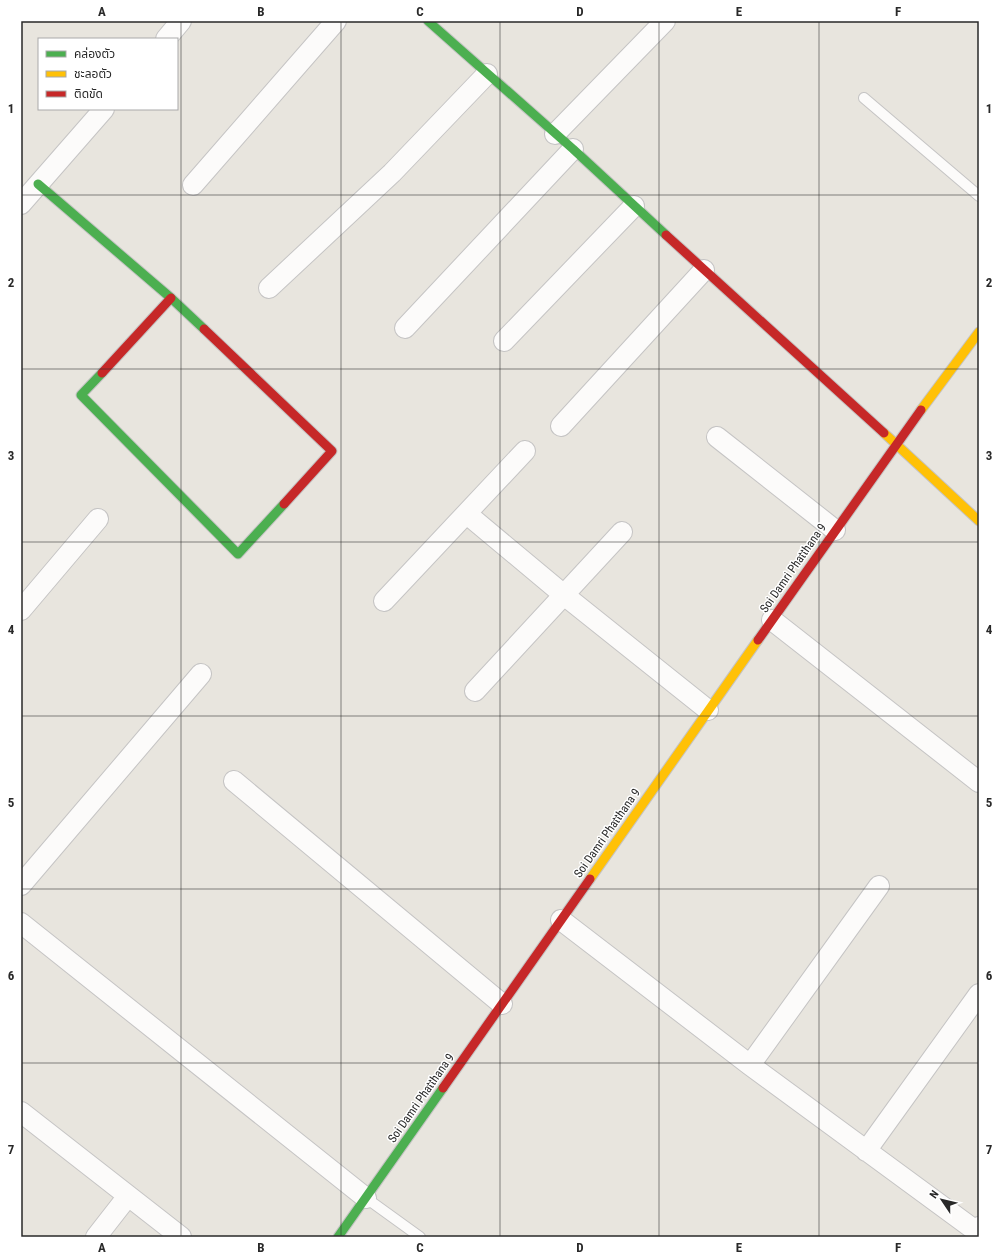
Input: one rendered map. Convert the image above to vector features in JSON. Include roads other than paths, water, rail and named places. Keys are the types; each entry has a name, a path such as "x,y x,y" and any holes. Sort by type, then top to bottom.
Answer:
{"street":[{"path":"167,38 181,21"},
{"path":"193,185 336,21"},
{"path":"428,21 573,149 979,521"},
{"path":"555,134 665,21"},
{"path":"269,288 392,174 487,74"},
{"path":"21,204 103,110"},
{"path":"405,328 573,149"},
{"path":"38,184 171,298 332,451 238,554 81,395 171,298"},
{"path":"504,341 634,206"},
{"path":"561,426 704,270"},
{"name":"Soi Damri Phatthana 9","path":"338,1237 835,530 896,444 979,332"},
{"path":"716,437 835,530"},
{"path":"384,601 525,451"},
{"path":"466,514 564,595 708,710"},
{"path":"21,610 98,519"},
{"path":"475,691 622,532"},
{"path":"772,620 979,782"},
{"path":"21,885 201,674"},
{"path":"234,781 502,1004"},
{"path":"750,1065 879,886"},
{"path":"561,920 750,1065 866,1151 976,1231 979,1227"},
{"path":"21,923 366,1198"},
{"path":"866,1151 979,994"},
{"path":"22,1113 181,1237"},
{"path":"96,1237 128,1196"}],"lane":[{"path":"864,98 979,196"},
{"path":"366,1198 420,1237"}]}
